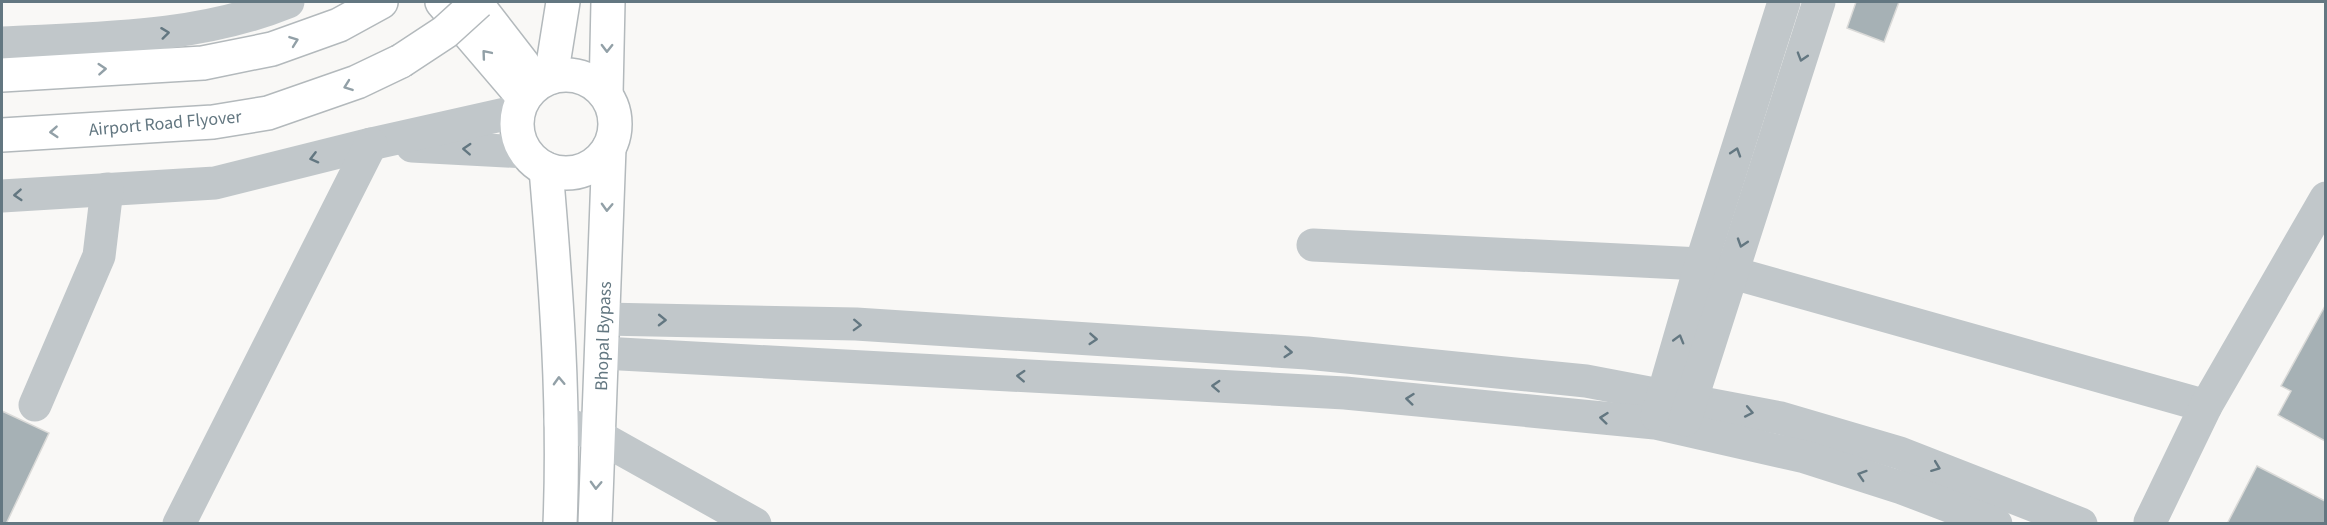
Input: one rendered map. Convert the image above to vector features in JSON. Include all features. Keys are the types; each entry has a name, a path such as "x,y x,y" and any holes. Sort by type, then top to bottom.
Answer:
{"main road":[{"path":"2,75 203,63 272,49 339,25 381,2"},
{"path":"442,2 533,92"},
{"path":"476,2 533,92"},
{"name":"Airport Road Flyover","path":"2,135 213,122 268,113 357,82 401,61 445,32 476,2"},
{"path":"533,92 566,74 581,76 595,83 606,93 613,106 616,120 609,148 600,159 588,168 560,173 536,160 520,139 517,125 533,92 564,2"},
{"path":"606,93 608,2"},
{"name":"Bhopal Bypass","path":"595,524 609,148"},
{"path":"536,160 556,288 562,478 560,524"}],"street":[{"path":"2,43 127,37 173,32 258,14 288,2"},
{"path":"1673,412 1701,264 1784,2"},
{"path":"1673,412 1733,273 1819,2"},
{"path":"2,196 214,183 371,144 533,92"},
{"path":"371,144 536,160"},
{"path":"179,524 371,144"},
{"path":"35,405 99,256 107,189"},
{"path":"2151,523 2206,406 2325,198"},
{"path":"1313,245 1701,264 2206,406"},
{"path":"603,319 856,324 1306,353 1587,381 1902,488 1996,524"},
{"path":"602,353 1781,418 1900,453 2081,524"},
{"path":"560,421 598,436 755,524"}],"building":[{"path":"1856,2 1899,2 1884,42 1847,28"},
{"path":"2325,306 2325,441 2278,415 2291,391 2281,386"},
{"path":"2,411 49,433 6,524 2,524"},
{"path":"2257,466 2325,501 2325,524 2227,524"}]}
